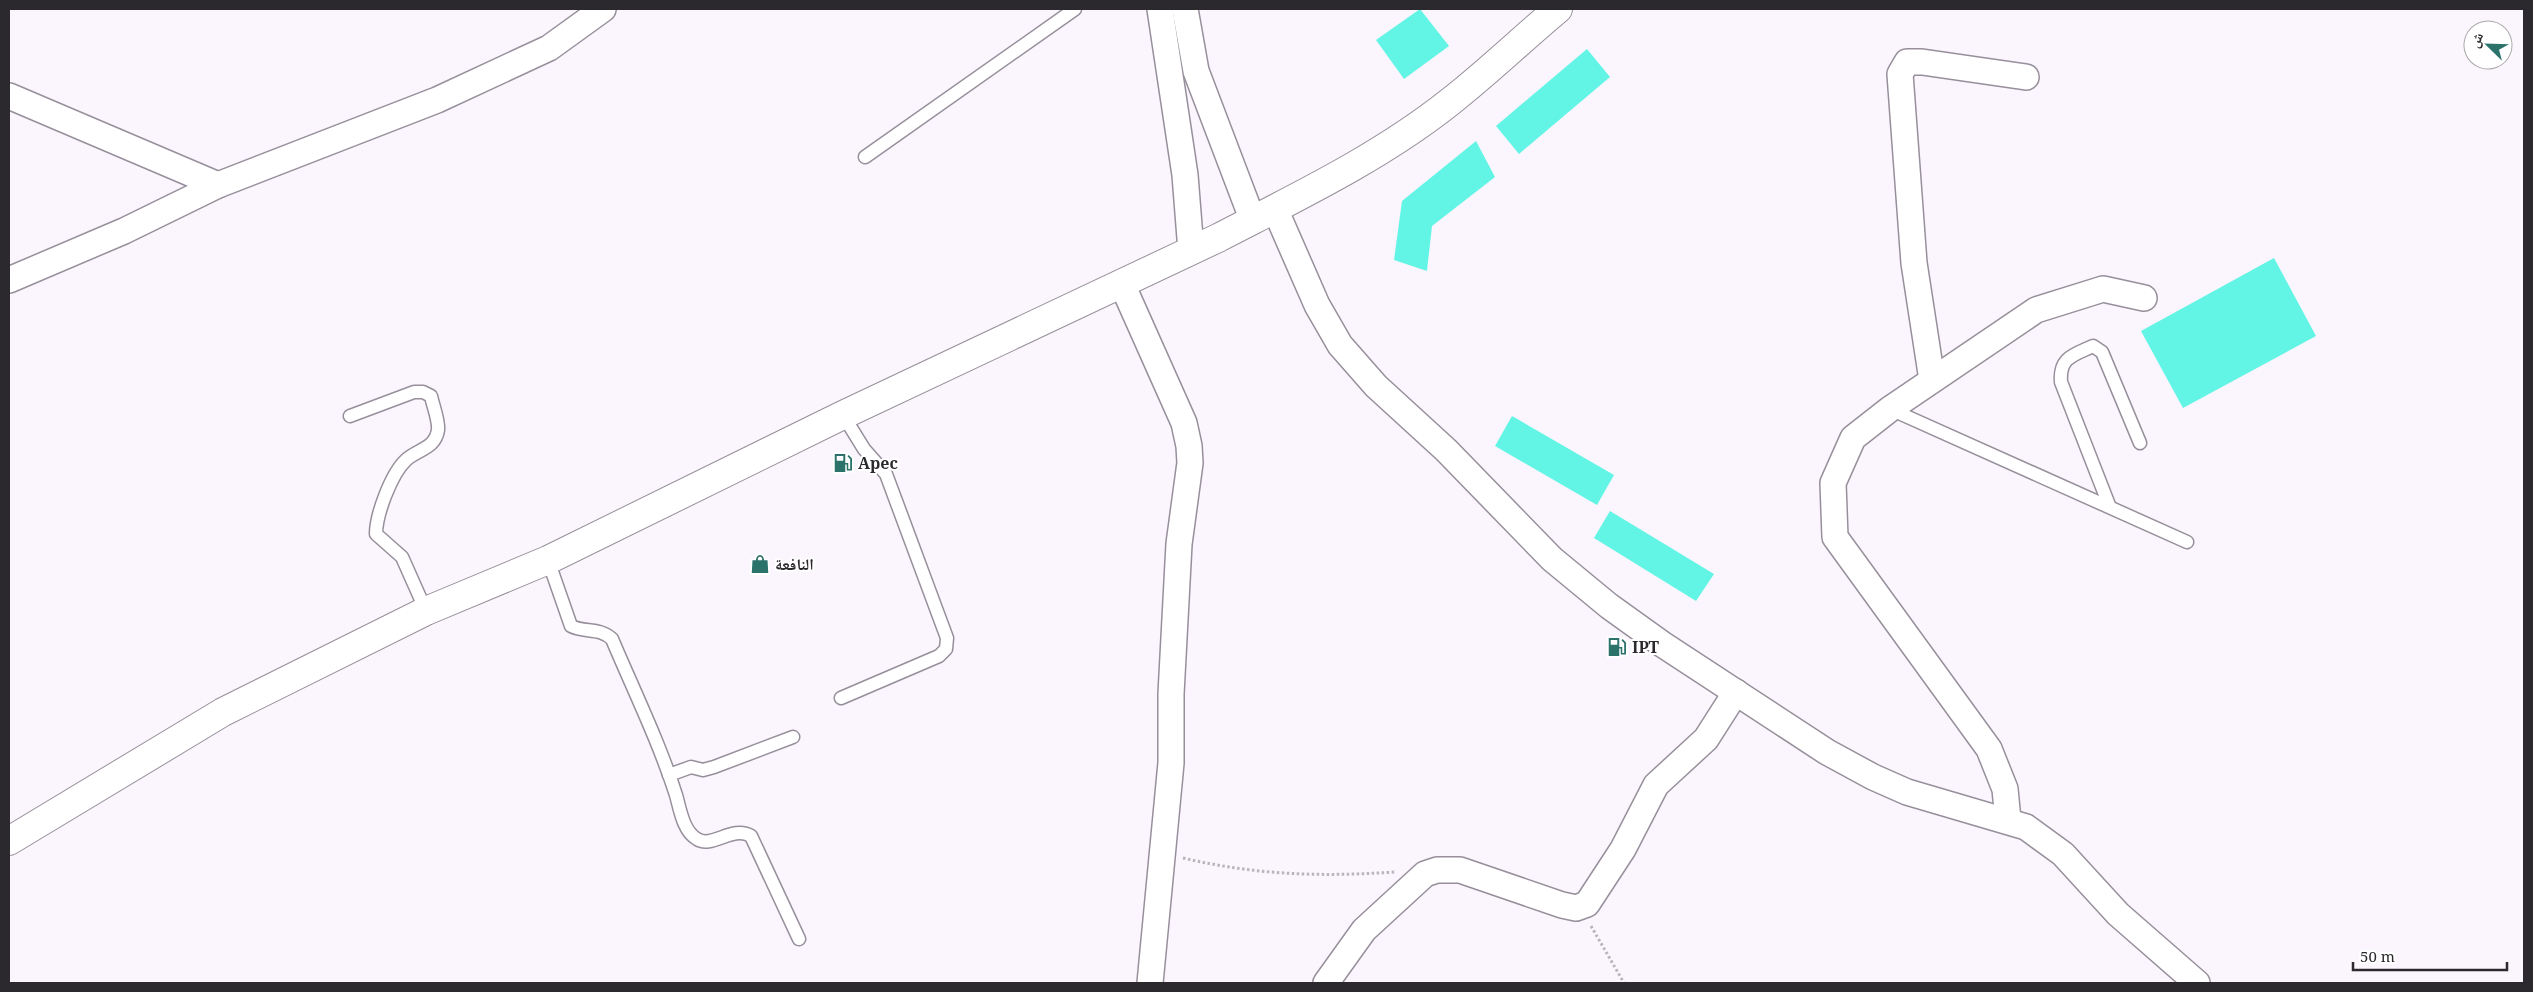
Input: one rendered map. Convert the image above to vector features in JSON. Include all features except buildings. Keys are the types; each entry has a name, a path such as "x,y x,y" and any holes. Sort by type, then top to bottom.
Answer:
{"main road":[{"path":"9,841 203,723 426,612 548,560 843,415 1264,215 1374,154 1451,102 1556,9"}],"street":[{"path":"9,280 124,231 218,185 437,100 549,48 602,9"},
{"path":"1173,10 1196,71 1264,215 1340,345 1376,386 1446,450 1559,565 1609,606 1736,692 1813,743 1873,777 1935,801 2026,826 2063,854 2118,914 2197,983"},
{"path":"1173,10 1191,251"},
{"path":"1932,380 1914,263 1900,74 1907,62 1922,62 2026,77"},
{"path":"9,96 218,185"},
{"path":"1122,284 1184,424 1189,446 1190,463 1179,544 1171,694 1170,763 1150,983"},
{"path":"2008,820 2005,789 1989,749 1835,537 1833,483 1854,438 1890,409 2036,310 2103,289 2144,298"},
{"path":"1326,983 1364,930 1425,874 1438,870 1460,870 1562,905 1576,908 1587,904 1623,849 1656,785 1706,739 1736,692"}],"lane":[{"path":"864,157 1075,9"},
{"path":"2109,506 2061,382 2060,371 2068,358 2093,346 2102,352 2133,421 2140,443"},
{"path":"350,416 414,392 423,392 431,396 438,428 435,440 426,449 407,460 397,471 376,524 376,534 402,557 426,612"},
{"path":"1890,409 2187,542"},
{"path":"841,698 939,656 946,649 947,638 886,474 864,449 843,415"},
{"path":"548,560 571,626 580,631 605,632 612,639 669,775 686,828 697,840 706,841 738,832 751,836 799,939"},
{"path":"669,775 691,767 703,770 714,767 792,737"}],"path":[{"path":"1163,854 1231,869 1284,874 1344,875 1397,871 1425,874"},
{"path":"1583,906 1593,931 1624,983"}],"place":[{"name":"Apec","path":"843,463"},
{"name":"النافعة","path":"760,564"},
{"name":"IPT","path":"1617,647"}]}
